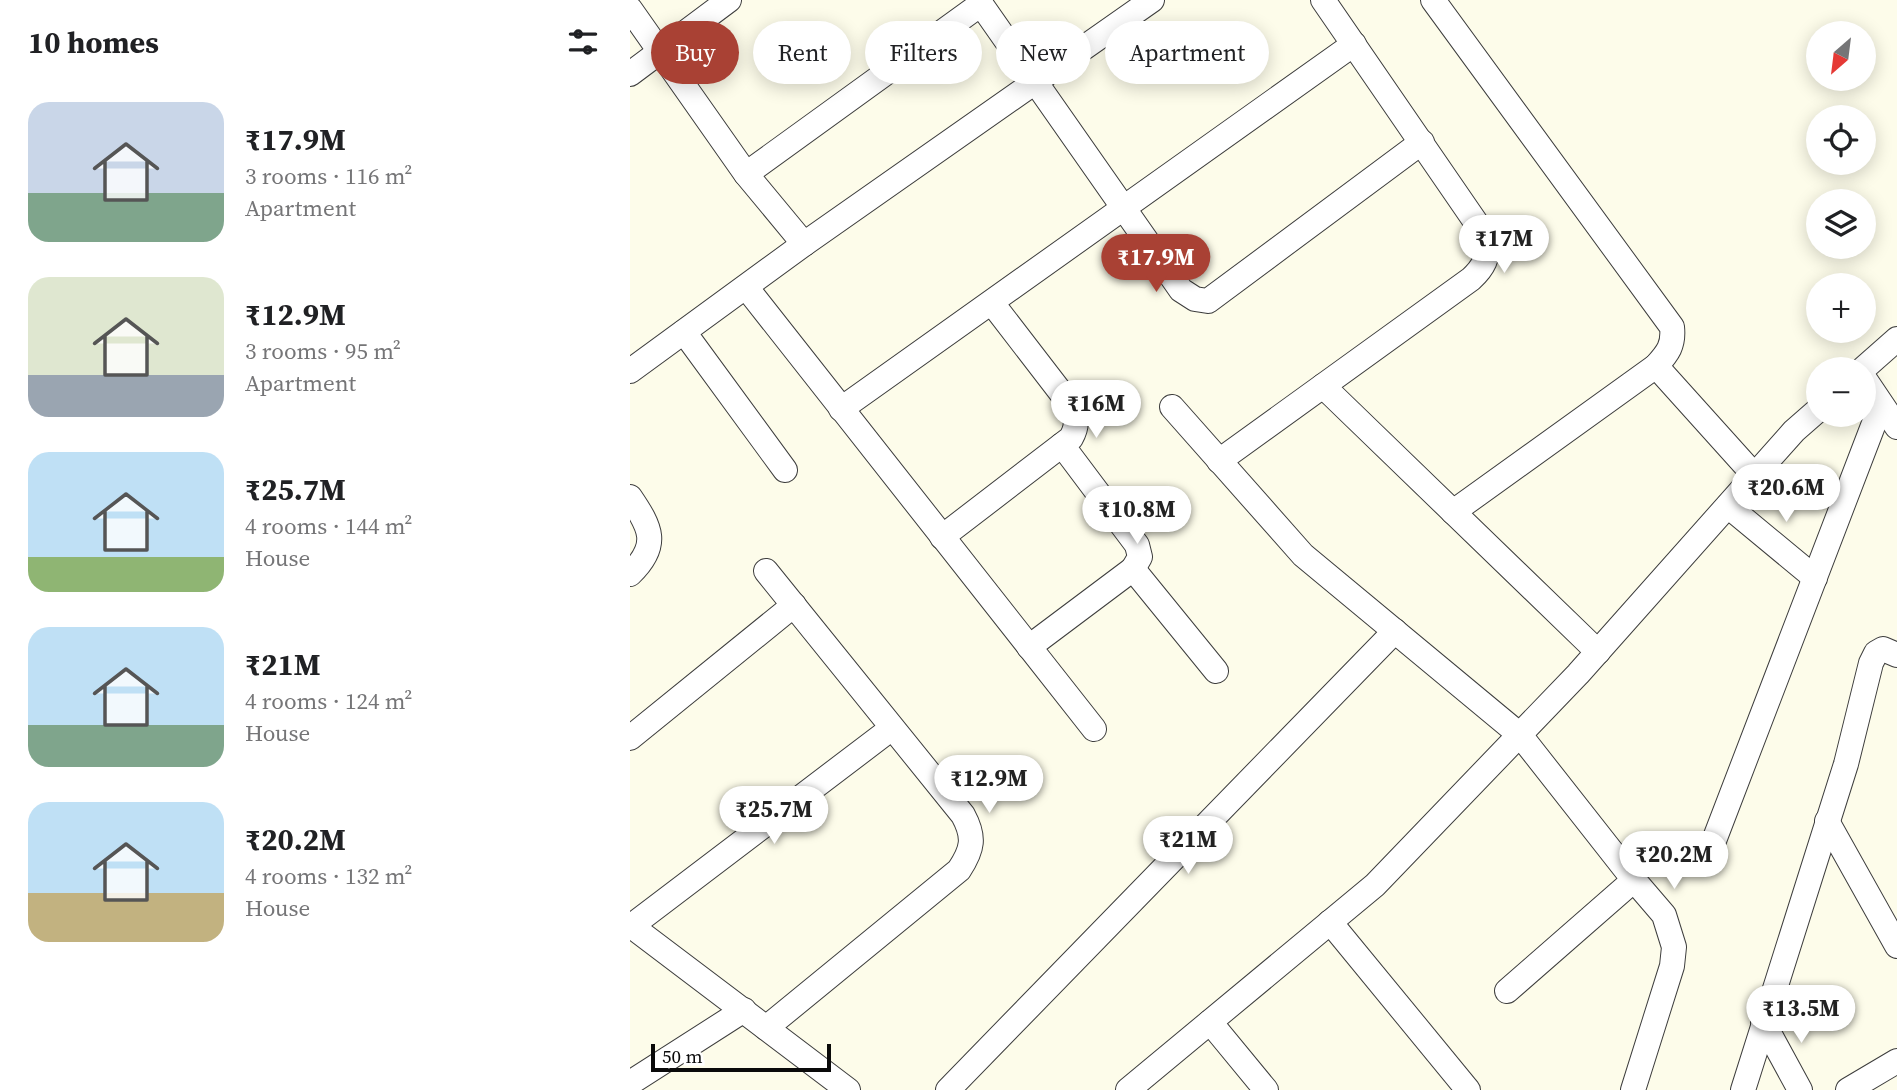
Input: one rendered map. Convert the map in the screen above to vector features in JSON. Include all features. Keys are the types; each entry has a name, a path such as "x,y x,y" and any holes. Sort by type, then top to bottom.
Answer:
{"street":[{"path":"701,21 729,0"},
{"path":"1219,461 1471,279 1482,269 1488,256 1488,240 1323,0"},
{"path":"1433,0 1671,327 1673,340 1668,354 1656,366 1453,512"},
{"path":"746,174 979,2 996,26"},
{"path":"1091,40 1142,3"},
{"path":"630,9 651,38"},
{"path":"841,409 1354,44"},
{"path":"630,74 651,58"},
{"path":"683,84 746,174 804,244"},
{"path":"630,371 1031,84"},
{"path":"1037,84 1181,290 1195,299 1208,301 1422,142"},
{"path":"746,287 1094,729"},
{"path":"943,537 1071,438 1076,428 1076,416 992,303"},
{"path":"684,331 785,470"},
{"path":"1876,358 1897,339"},
{"path":"1656,366 1755,475"},
{"path":"1323,386 1598,652"},
{"path":"1876,397 1897,427"},
{"path":"1710,851 1881,405"},
{"path":"1172,407 1303,555 1520,735 1633,880 1664,915 1674,947 1672,966 1633,1090"},
{"path":"1128,1090 1375,885 1598,652 1755,475 1806,422"},
{"path":"1029,647 1133,569 1140,557 1137,545 1062,445"},
{"path":"630,497 647,522 651,543 645,559 630,574"},
{"path":"1728,506 1815,578"},
{"path":"1133,569 1216,671"},
{"path":"766,571 963,815 973,833 971,853 959,870 766,1028"},
{"path":"630,738 794,605"},
{"path":"948,1090 1395,631"},
{"path":"1742,1090 1846,764 1871,663 1876,653 1883,649 1897,655"},
{"path":"848,1090 631,926 892,727"},
{"path":"1827,821 1897,946"},
{"path":"1507,991 1633,880"},
{"path":"1331,922 1468,1090"},
{"path":"630,1083 744,1010"},
{"path":"1210,1022 1266,1090"},
{"path":"1763,1022 1800,1090"},
{"path":"1848,1090 1897,1061"}]}
